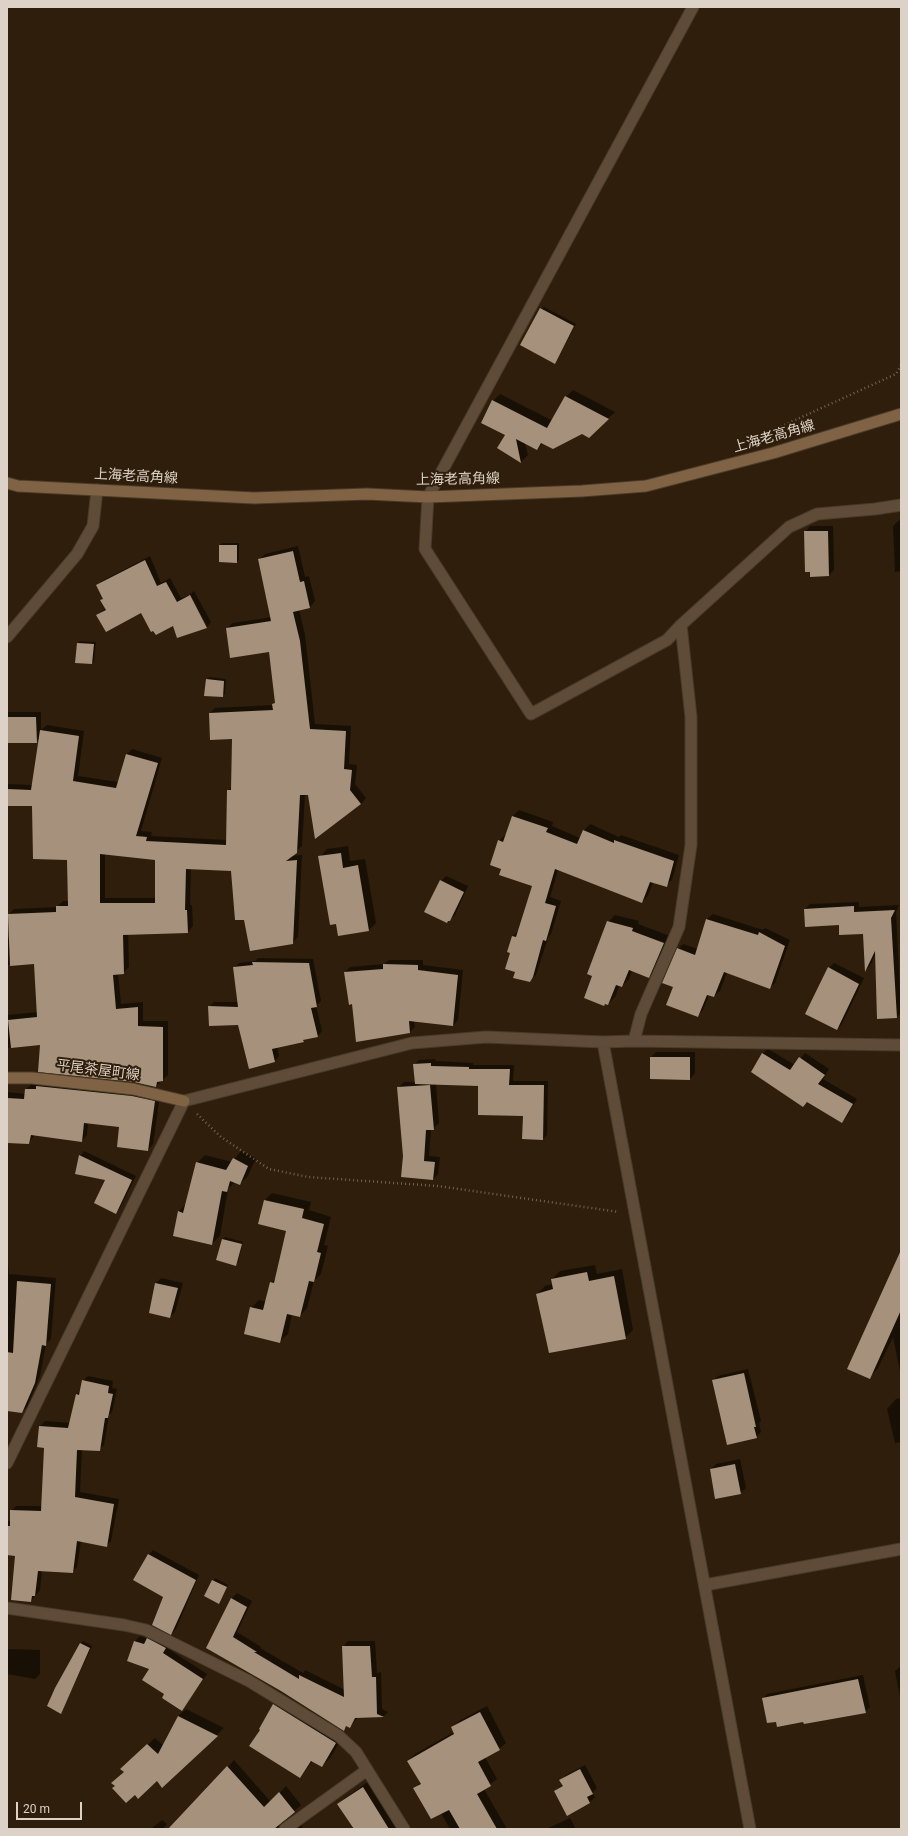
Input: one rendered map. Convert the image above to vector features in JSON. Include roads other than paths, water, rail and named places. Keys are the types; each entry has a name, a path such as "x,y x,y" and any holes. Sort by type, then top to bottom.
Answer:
{"main road":[{"name":"上海老高角線","path":"7,483 18,486 254,498 367,494 428,497 582,491 646,486 758,457 901,414"},
{"name":"平尾茶屋町線","path":"7,1078 32,1078 133,1089 184,1101"}],"street":[{"path":"693,7 428,497 426,549 531,714 667,640 681,625 789,527 817,514 875,510 901,505"},
{"path":"7,637 78,554 93,526 97,490"},
{"path":"634,1041 641,1014 679,927 691,845 691,717 681,625"},
{"path":"7,1463 184,1101 412,1043 486,1037 603,1042 634,1041 901,1045"},
{"path":"603,1042 750,1829"},
{"path":"705,1586 901,1549"},
{"path":"7,1608 124,1625 146,1630 250,1681 339,1736 356,1752 404,1829"},
{"path":"285,1829 337,1790 367,1770"}]}
